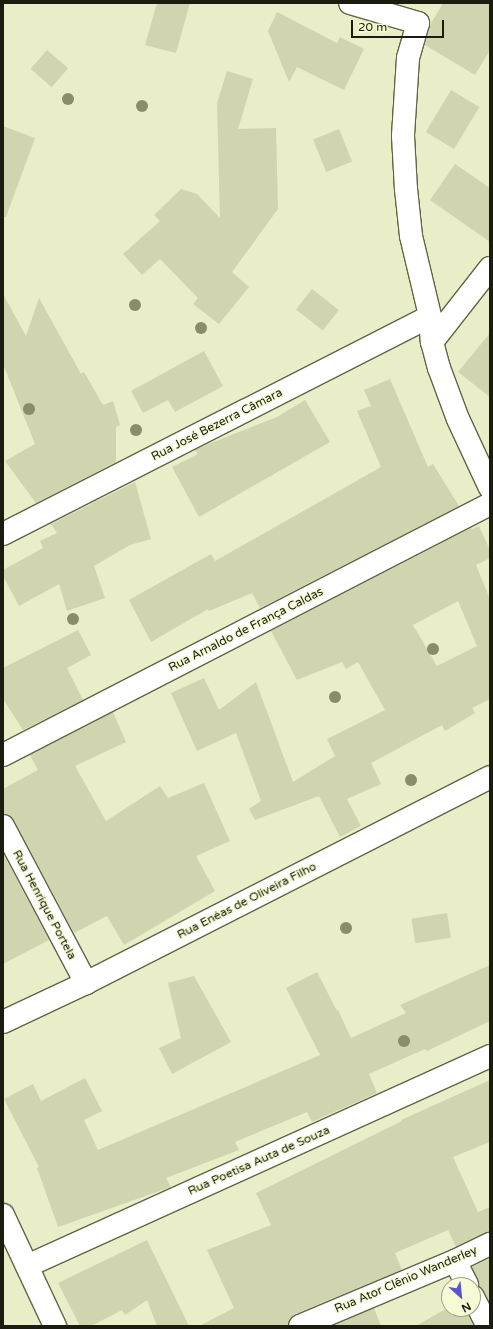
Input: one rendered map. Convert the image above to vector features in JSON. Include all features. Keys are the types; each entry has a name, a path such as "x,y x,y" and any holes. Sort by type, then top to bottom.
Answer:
{"street":[{"path":"350,3 418,23 408,58 403,136 406,189 411,236 430,316 432,342 439,368 458,419 490,488"},
{"path":"432,342 490,268"},
{"name":"Rua José Bezerra Câmara","path":"3,534 430,316"},
{"name":"Rua Arnaldo de França Caldas","path":"3,755 490,504"},
{"name":"Rua Enéas de Oliveira Filho","path":"3,1022 86,983 490,777"},
{"name":"Rua Henrique Portela","path":"3,826 86,983"},
{"name":"Rua Poetisa Auta de Souza","path":"27,1266 490,1056"},
{"path":"3,1215 56,1326"},
{"name":"Rua Ator Clênio Wanderley","path":"300,1326 455,1261 490,1244"},
{"path":"455,1261 463,1277"},
{"path":"481,1312 488,1326"}],"building":[{"path":"157,3 190,3 176,53 145,45"},
{"path":"443,3 490,3 490,50 475,75 425,45 430,25"},
{"path":"277,12 337,43 340,37 364,49 344,90 297,67 289,82 268,31"},
{"path":"47,50 68,68 52,87 31,69"},
{"path":"227,71 253,79 238,129 276,128 278,209 232,272 249,287 219,324 193,304 198,298 160,259 142,275 123,254 160,221 154,215 181,189 197,194 220,218 217,103"},
{"path":"451,90 479,107 454,149 426,132"},
{"path":"3,126 35,138 6,217 3,217"},
{"path":"339,129 352,161 326,172 313,139"},
{"path":"455,164 490,188 490,242 430,200"},
{"path":"312,289 339,310 323,330 296,309"},
{"path":"3,294 26,336 39,298 81,374 84,372 103,405 113,401 120,425 116,427 116,462 36,503 5,461 35,444 3,364"},
{"path":"490,333 490,397 458,372"},
{"path":"204,351 223,386 175,412 168,400 143,413 131,391"},
{"path":"390,379 428,467 433,464 459,506 260,608 252,593 209,611 208,609 151,642 129,600 211,554 215,561 381,467 357,411 371,406 364,390"},
{"path":"305,400 330,442 199,517 172,467 198,454 195,450 277,417"},
{"path":"135,482 151,539 130,545 94,566 105,598 67,611 59,584 19,606 3,576 3,570 43,548 40,541 57,533 51,524"},
{"path":"479,526 490,550 490,558 476,565 490,599 490,699 472,708 475,713 445,731 442,725 371,763 381,784 347,799 361,826 340,837 319,796 255,820 249,809 261,801 236,733 197,751 171,693 204,678 219,710 256,682 293,782 335,756 327,739 385,710 358,662 346,669 342,662 297,680 271,631 471,528 472,529","holes":["458,601 477,646 437,666 413,625"]},
{"path":"78,630 91,655 67,668 83,700 23,730 3,699 3,668"},
{"path":"113,712 126,742 75,766 106,821 160,786 168,798 204,783 230,841 196,856 215,891 124,945 107,916 74,933 14,820 9,815 3,814 3,789 38,770 30,755"},
{"path":"3,853 49,940 3,964"},
{"path":"447,913 451,938 415,943 411,919"},
{"path":"490,965 490,1021 427,1051 425,1049 369,1074 377,1093 312,1122 307,1112 235,1142 239,1150 166,1178 171,1187 58,1227 37,1168 39,1167 4,1099 33,1084 41,1101 85,1078 102,1111 84,1120 98,1150 320,1055 286,988 317,972 337,1011 338,1010 351,1038 406,1013 400,1005"},
{"path":"194,976 231,1042 172,1074 159,1048 181,1038 168,983"},
{"path":"490,1080 490,1142 453,1157 478,1212 490,1207 490,1232 456,1247 448,1230 395,1253 402,1270 295,1314 290,1319 288,1326 199,1326 234,1308 207,1250 271,1225 256,1193 402,1121 401,1120"},
{"path":"147,1240 189,1326 157,1326 147,1300 125,1315 122,1310 91,1326 80,1326 58,1283"},
{"path":"490,1258 490,1303 481,1289 481,1277 476,1277 472,1267"},
{"path":"374,1308 381,1326 332,1326"},
{"path":"441,1312 441,1317 469,1317 474,1326 416,1326"}]}
